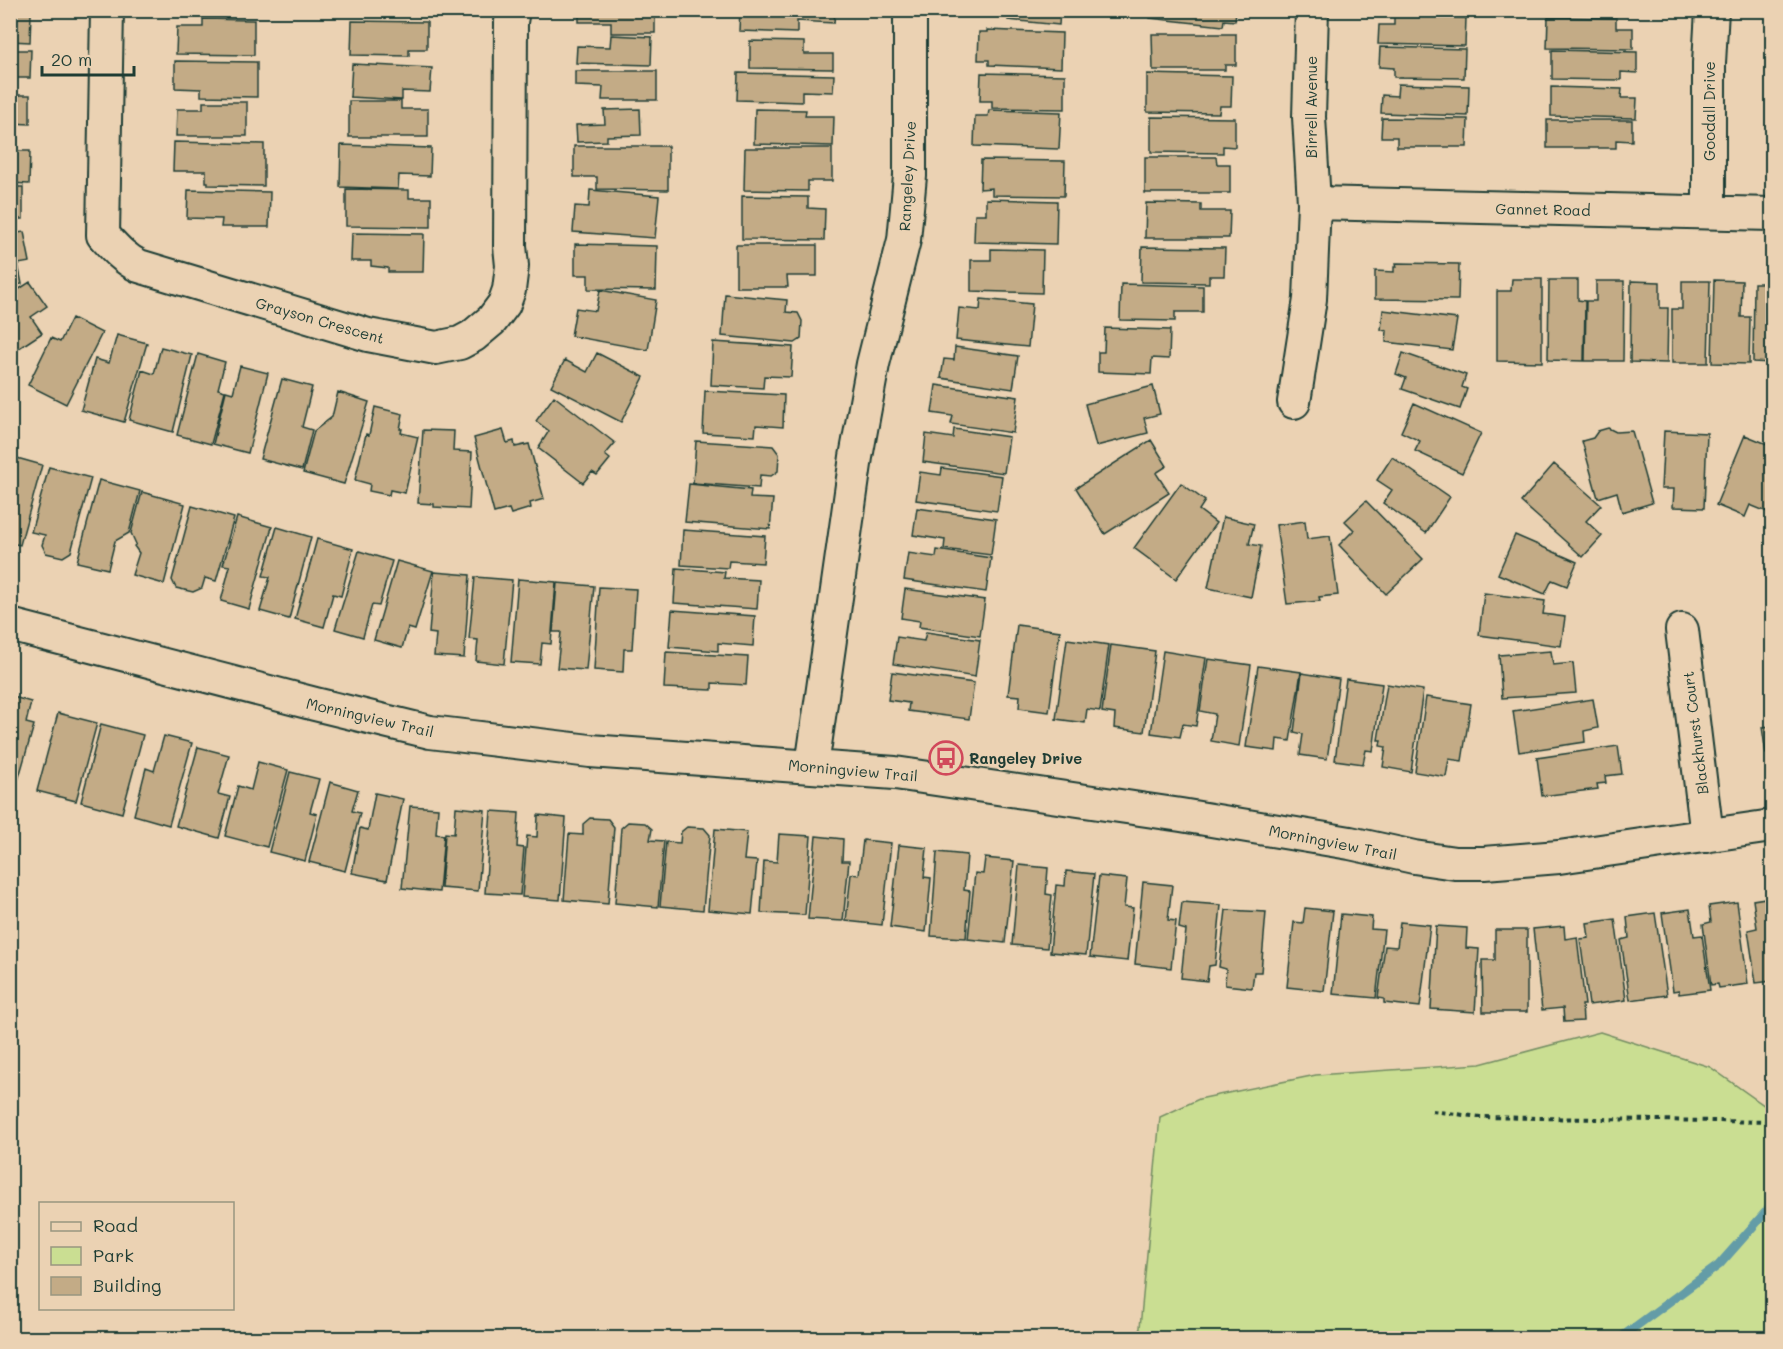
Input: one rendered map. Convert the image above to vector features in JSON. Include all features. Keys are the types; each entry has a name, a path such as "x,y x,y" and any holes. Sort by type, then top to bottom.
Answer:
{"street":[{"name":"Grayson Crescent","path":"106,10 103,235 120,253 139,266 357,332 436,348 460,343 473,336 492,320 504,304 509,290 512,266 510,246 511,22 513,10"},
{"name":"Rangeley Drive","path":"812,766 856,457 873,364 904,240 910,176 910,10"},
{"name":"Birrell Avenue","path":"1294,402 1310,299 1314,203 1309,117 1312,10"},
{"name":"Goodall Drive","path":"1709,212 1709,63 1712,10"},
{"name":"Gannet Road","path":"1314,203 1773,214"},
{"name":"Morningview Trail","path":"10,625 315,705 430,732 591,751 895,772 1158,811 1455,863 1529,860 1773,826"},
{"name":"Blackhurst Court","path":"1682,630 1707,836"}],"path":[{"path":"1432,1111 1480,1117 1773,1122"}],"green space":[{"path":"1600,1032 1710,1067 1772,1111 1772,1338 1139,1338 1160,1117 1199,1099 1316,1075 1480,1064"}],"building":[{"path":"349,10 408,10 408,16"},
{"path":"579,10 655,10 655,33 611,33 611,22 579,22"},
{"path":"740,10 835,10 834,23 797,21 797,33 739,31"},
{"path":"1009,10 1060,10 1059,25 1008,20"},
{"path":"1151,10 1236,10 1235,21 1224,20 1223,26 1150,18"},
{"path":"10,13 31,13 30,42 10,41"},
{"path":"1394,16 1466,18 1465,46 1378,44 1379,25 1394,25"},
{"path":"1548,17 1616,18 1616,28 1633,28 1633,49 1547,48"},
{"path":"203,19 254,20 254,55 176,54 177,27 203,27"},
{"path":"352,21 427,22 427,49 409,49 409,56 351,55"},
{"path":"987,30 1062,33 1061,68 989,65 989,60 978,60 979,32 987,32"},
{"path":"1152,34 1236,34 1236,65 1225,65 1225,70 1153,70"},
{"path":"611,35 652,37 651,65 576,63 577,46 610,47"},
{"path":"750,41 804,42 804,54 833,54 833,69 750,68"},
{"path":"1380,47 1465,49 1464,78 1394,77 1394,68 1379,67"},
{"path":"10,50 31,50 30,78 10,78"},
{"path":"1552,50 1637,52 1637,73 1621,72 1621,80 1552,79"},
{"path":"175,61 257,62 257,97 201,96 201,89 175,88"},
{"path":"352,64 432,68 430,92 402,91 402,100 350,97"},
{"path":"575,71 657,71 657,100 602,100 603,87 575,86"},
{"path":"738,73 834,75 833,92 802,91 802,102 737,100"},
{"path":"981,73 1065,75 1065,109 992,108 992,101 980,101"},
{"path":"1147,74 1232,76 1231,106 1220,106 1219,113 1147,112"},
{"path":"1398,84 1469,86 1468,116 1381,113 1382,95 1397,96"},
{"path":"1551,87 1622,89 1621,98 1637,98 1636,118 1551,116"},
{"path":"10,95 30,95 30,124 10,123"},
{"path":"349,101 401,101 401,109 428,109 428,137 349,137"},
{"path":"203,102 247,102 247,136 176,136 177,109 203,109"},
{"path":"640,109 641,135 607,136 607,141 577,142 576,125 605,124 604,110"},
{"path":"755,109 806,110 805,116 834,116 833,146 754,144"},
{"path":"989,110 1061,112 1059,149 974,146 975,116 988,116"},
{"path":"1151,117 1235,118 1235,147 1223,146 1223,153 1151,152"},
{"path":"1382,118 1468,119 1467,147 1397,147 1397,137 1381,137"},
{"path":"1547,120 1632,120 1632,141 1616,140 1616,148 1547,148"},
{"path":"174,142 264,144 264,186 208,185 206,171 173,171"},
{"path":"341,145 431,148 430,176 399,175 398,189 340,187"},
{"path":"574,146 668,146 668,190 597,189 597,177 574,177"},
{"path":"745,148 832,148 832,181 808,181 808,191 744,190"},
{"path":"10,151 30,151 29,184 10,183"},
{"path":"1145,157 1216,157 1217,164 1230,164 1230,193 1145,193"},
{"path":"981,160 1065,161 1064,196 992,195 992,188 980,189"},
{"path":"10,187 23,187 23,219 10,219"},
{"path":"346,189 409,190 409,198 431,198 431,227 346,226"},
{"path":"188,190 270,192 269,227 221,227 222,219 187,218"},
{"path":"590,190 659,196 655,238 573,232 575,206 589,207"},
{"path":"742,196 808,197 808,208 825,209 824,240 742,239"},
{"path":"986,199 1057,201 1056,244 974,242 975,214 986,214"},
{"path":"1146,203 1201,204 1201,211 1230,211 1229,238 1145,238"},
{"path":"24,232 30,262 18,264 22,284 10,286 10,234"},
{"path":"352,233 424,234 423,272 388,272 388,268 371,266 371,261 351,261"},
{"path":"575,244 657,246 656,290 588,289 588,275 575,275"},
{"path":"736,245 817,245 817,276 787,276 788,287 736,287"},
{"path":"1142,247 1225,248 1224,276 1209,276 1209,283 1141,282"},
{"path":"991,249 1043,250 1042,293 971,291 971,260 991,260"},
{"path":"1396,263 1459,264 1458,300 1375,299 1375,271 1394,272 1394,267 1397,267"},
{"path":"1512,279 1542,279 1542,362 1497,361 1497,291 1511,291"},
{"path":"1549,280 1578,280 1578,300 1585,301 1584,361 1548,360"},
{"path":"1714,280 1742,281 1741,317 1750,317 1749,364 1712,363"},
{"path":"1596,281 1624,281 1623,361 1585,361 1586,301 1596,301"},
{"path":"1631,281 1660,282 1660,308 1668,308 1667,363 1630,362"},
{"path":"1682,281 1710,281 1708,363 1672,363 1672,309 1682,309"},
{"path":"30,282 47,306 31,317 42,333 10,354 10,295"},
{"path":"1754,283 1772,283 1772,363 1753,362"},
{"path":"1121,284 1203,286 1203,312 1175,312 1175,321 1120,320"},
{"path":"600,290 656,300 648,350 571,336 576,308 596,311"},
{"path":"725,294 787,300 786,312 798,313 802,321 801,339 795,343 722,336"},
{"path":"981,299 1032,304 1028,347 956,340 959,308 980,310"},
{"path":"1383,310 1457,319 1452,350 1386,342 1387,331 1381,330"},
{"path":"72,318 102,333 66,404 28,385 51,338 60,342"},
{"path":"1105,328 1170,330 1169,359 1152,358 1151,374 1098,372 1098,352 1104,352"},
{"path":"117,335 147,343 124,422 81,410 95,359 109,363"},
{"path":"713,342 793,347 791,377 764,376 763,388 711,385"},
{"path":"161,347 192,355 173,432 129,420 142,370 154,374"},
{"path":"955,347 1018,356 1013,389 941,378 944,359 954,360"},
{"path":"597,353 644,377 621,422 551,386 565,360 587,372"},
{"path":"1403,353 1466,375 1462,387 1467,389 1460,409 1402,389 1406,378 1396,374"},
{"path":"198,354 225,362 218,389 225,391 211,444 177,435"},
{"path":"240,366 268,373 248,453 213,444 226,391 233,393"},
{"path":"282,379 312,387 302,427 312,430 302,470 260,459"},
{"path":"936,385 1018,397 1013,433 951,424 953,416 932,413"},
{"path":"1153,386 1160,414 1144,418 1148,433 1096,446 1085,404"},
{"path":"705,391 784,395 783,427 756,425 755,436 703,433"},
{"path":"338,392 369,402 344,484 303,473 314,431 332,417"},
{"path":"554,396 615,443 605,455 610,459 597,475 592,472 583,483 538,448 549,431 536,421"},
{"path":"1414,403 1481,433 1462,473 1415,451 1420,441 1401,432"},
{"path":"375,407 403,414 401,433 418,437 405,493 390,490 389,495 369,491 370,484 355,480"},
{"path":"1608,428 1616,432 1632,431 1652,503 1622,512 1617,492 1598,498 1582,441 1593,438 1598,431"},
{"path":"954,429 1009,437 1004,473 923,462 926,434 953,438"},
{"path":"423,430 454,431 453,451 472,452 469,509 434,507 434,504 418,503"},
{"path":"503,430 507,443 514,441 515,447 529,444 544,499 530,503 531,508 511,514 509,509 494,513 474,438"},
{"path":"1664,431 1707,433 1704,508 1673,507 1674,489 1661,489"},
{"path":"1745,435 1772,446 1772,514 1750,505 1745,517 1716,505"},
{"path":"1151,440 1167,466 1156,473 1169,493 1105,534 1076,488"},
{"path":"696,441 773,446 779,454 778,471 771,476 760,475 759,488 693,483"},
{"path":"10,456 42,465 20,545 10,543"},
{"path":"1392,457 1450,497 1426,533 1383,503 1392,490 1377,480"},
{"path":"1554,464 1601,505 1586,521 1602,536 1583,557 1521,502"},
{"path":"49,467 91,478 71,552 63,557 46,553 42,545 45,535 31,532"},
{"path":"942,468 1002,476 997,511 916,500 920,472 941,475"},
{"path":"99,480 140,491 129,533 115,541 108,569 77,562"},
{"path":"1181,483 1205,501 1199,510 1216,523 1176,579 1134,548"},
{"path":"689,484 751,490 750,498 773,499 770,529 685,522"},
{"path":"142,492 185,504 164,584 132,575 139,553 134,546 136,544 131,533"},
{"path":"1366,501 1423,559 1386,594 1339,545 1354,530 1345,521"},
{"path":"192,506 234,518 216,581 205,578 202,588 193,592 176,588 172,580"},
{"path":"917,508 996,519 991,555 944,549 945,540 913,535"},
{"path":"237,517 272,527 249,609 221,601 230,566 223,565"},
{"path":"1223,517 1254,524 1249,544 1261,546 1251,597 1208,588"},
{"path":"1305,521 1307,539 1330,536 1338,595 1319,597 1320,601 1287,604 1276,525"},
{"path":"277,527 311,537 289,619 260,611 270,577 263,576"},
{"path":"683,530 765,536 763,563 729,561 728,568 681,565"},
{"path":"1515,535 1577,562 1567,586 1552,580 1545,594 1498,574"},
{"path":"317,539 353,549 341,596 333,594 324,627 295,619"},
{"path":"937,550 991,558 986,592 904,580 908,553 936,557"},
{"path":"359,551 392,561 379,606 372,605 363,637 335,629"},
{"path":"397,561 433,571 415,630 408,628 402,648 374,640"},
{"path":"676,568 725,572 724,578 759,580 757,609 674,603"},
{"path":"434,572 470,575 464,658 434,656 436,634 429,633"},
{"path":"475,577 512,580 504,664 476,661 478,640 469,639"},
{"path":"518,579 556,582 551,644 542,643 540,664 511,662"},
{"path":"557,583 594,586 586,670 557,668 561,632 553,632"},
{"path":"599,587 636,589 632,649 624,649 623,672 594,670"},
{"path":"905,589 985,600 980,636 919,627 920,621 901,618"},
{"path":"1484,593 1545,601 1543,614 1565,617 1561,646 1479,635"},
{"path":"672,610 755,616 753,646 718,643 718,651 669,647"},
{"path":"1017,625 1060,631 1049,712 1019,708 1020,696 1008,695"},
{"path":"926,632 980,640 975,677 893,664 897,637 924,641"},
{"path":"1067,639 1109,645 1100,711 1087,709 1085,723 1056,719"},
{"path":"1111,645 1155,651 1144,732 1114,728 1115,714 1102,712"},
{"path":"1163,651 1206,658 1196,726 1183,724 1180,737 1151,733"},
{"path":"1551,651 1553,665 1573,663 1576,693 1502,698 1499,655"},
{"path":"666,652 748,657 746,685 712,683 712,690 664,688"},
{"path":"1208,659 1251,665 1239,746 1211,741 1215,714 1200,711"},
{"path":"1258,666 1301,672 1290,741 1277,739 1276,751 1246,747"},
{"path":"892,672 974,683 969,719 908,711 909,703 888,700"},
{"path":"1302,673 1339,679 1327,759 1300,755 1303,734 1294,732"},
{"path":"1346,679 1382,684 1373,751 1366,750 1363,764 1335,760"},
{"path":"1387,684 1423,690 1411,772 1383,767 1386,747 1380,746 1381,740 1378,740"},
{"path":"10,696 31,702 26,723 34,725 17,784 10,782"},
{"path":"1426,697 1471,704 1462,761 1449,759 1446,777 1415,772"},
{"path":"1593,699 1598,728 1584,731 1585,742 1519,752 1513,711"},
{"path":"58,713 97,723 76,801 37,791"},
{"path":"101,724 143,735 122,813 81,802"},
{"path":"1772,726 1772,753 1766,754 1762,727"},
{"path":"164,736 192,743 169,825 134,815 146,768 154,771"},
{"path":"1618,746 1622,774 1605,776 1606,783 1597,784 1598,789 1542,796 1537,758"},
{"path":"198,747 229,755 218,794 230,797 219,838 176,826"},
{"path":"258,762 288,770 267,847 225,836 238,786 251,790"},
{"path":"290,772 319,779 310,812 317,814 305,861 269,852"},
{"path":"330,782 358,790 352,811 360,813 345,871 309,862"},
{"path":"375,793 403,799 387,880 352,873 360,828 368,830"},
{"path":"410,806 438,808 436,834 444,835 439,892 402,888"},
{"path":"456,807 485,810 478,891 441,888 445,833 454,834"},
{"path":"491,811 519,813 517,847 524,848 520,895 485,893"},
{"path":"538,815 566,818 560,900 522,897 527,836 537,837"},
{"path":"590,818 608,819 614,827 608,904 564,900 569,834 583,835 583,824"},
{"path":"628,822 645,823 652,829 650,840 664,841 658,907 615,903 621,828"},
{"path":"687,827 704,828 710,835 703,910 660,906 666,842 680,843 681,832"},
{"path":"715,829 747,832 744,860 757,861 752,914 708,910"},
{"path":"779,834 811,836 805,915 761,913 764,861 777,862"},
{"path":"816,836 843,839 842,861 849,861 843,921 808,919"},
{"path":"863,840 891,843 882,925 846,921 851,874 859,875"},
{"path":"899,845 927,848 924,877 931,878 926,932 890,927"},
{"path":"937,852 967,855 964,890 970,891 966,938 931,936"},
{"path":"985,858 1014,861 1005,943 968,939 975,873 983,874"},
{"path":"1019,865 1048,868 1046,894 1052,895 1047,948 1012,945"},
{"path":"1066,871 1094,874 1086,955 1050,952 1056,885 1065,886"},
{"path":"1099,876 1127,879 1124,907 1133,908 1127,961 1090,957"},
{"path":"1143,882 1172,885 1168,920 1176,921 1171,968 1135,964"},
{"path":"1772,897 1772,981 1756,983 1748,930 1757,928 1753,900"},
{"path":"1182,902 1221,905 1215,965 1209,966 1207,981 1181,978 1186,930 1179,928"},
{"path":"1737,902 1748,984 1719,988 1718,984 1711,985 1703,924 1711,922 1709,906"},
{"path":"1305,908 1333,911 1324,991 1287,987 1294,922 1303,923"},
{"path":"1690,909 1694,936 1702,935 1710,990 1679,994 1679,990 1673,991 1662,913"},
{"path":"1226,910 1266,912 1261,972 1254,972 1252,988 1225,985 1226,969 1219,967"},
{"path":"1655,913 1667,995 1630,1000 1621,940 1629,938 1627,917"},
{"path":"1341,914 1372,917 1371,929 1384,930 1376,998 1333,994"},
{"path":"1615,919 1626,1000 1589,1005 1580,939 1589,938 1587,923"},
{"path":"1400,922 1430,925 1420,1007 1384,1003 1384,999 1378,998 1385,946 1397,947"},
{"path":"1436,926 1467,928 1466,948 1479,949 1475,1012 1431,1009"},
{"path":"1564,926 1565,939 1577,937 1585,1005 1582,1005 1583,1021 1564,1022 1563,1008 1542,1010 1533,929"},
{"path":"1495,930 1527,930 1527,1012 1483,1012 1482,960 1495,960"}],"waterway":[{"path":"1620,1338 1719,1265 1772,1205"}],"place":[{"name":"Rangeley Drive","path":"946,758"}]}
